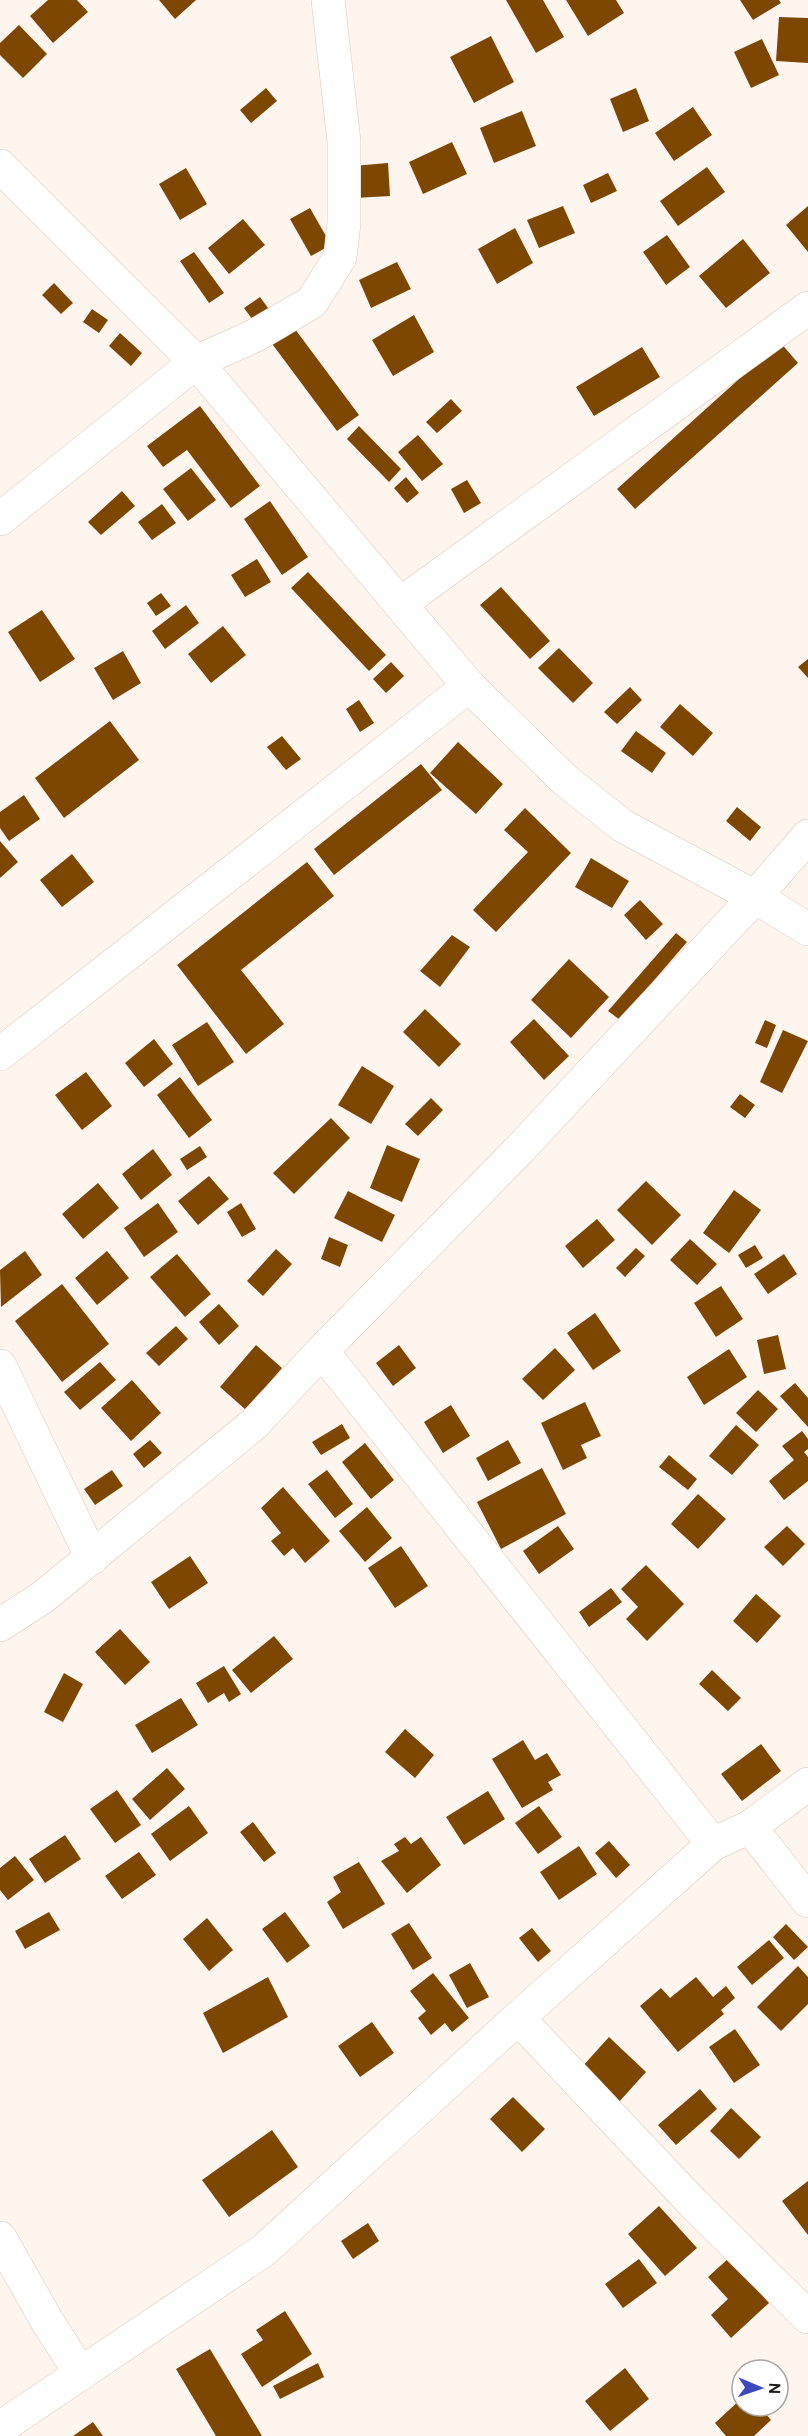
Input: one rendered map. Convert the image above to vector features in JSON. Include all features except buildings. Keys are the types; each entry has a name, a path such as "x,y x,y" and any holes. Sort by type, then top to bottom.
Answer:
{"street":[{"path":"0,519 196,362 254,336 312,302 340,257 344,224 344,142 328,0"},
{"path":"0,166 196,362 469,686 565,780 622,826 755,897 808,929"},
{"path":"400,604 808,308"},
{"path":"0,1054 469,686"},
{"path":"0,1625 43,1597 254,1424 322,1351 521,1148 755,897 808,836"},
{"path":"322,1351 713,1844"},
{"path":"0,1366 92,1558"},
{"path":"0,2428 264,2250 713,1844 750,1827 808,1784"},
{"path":"750,1827 808,1901"},
{"path":"518,2018 693,2203 808,2318"},
{"path":"0,2238 47,2321 81,2374"}]}
